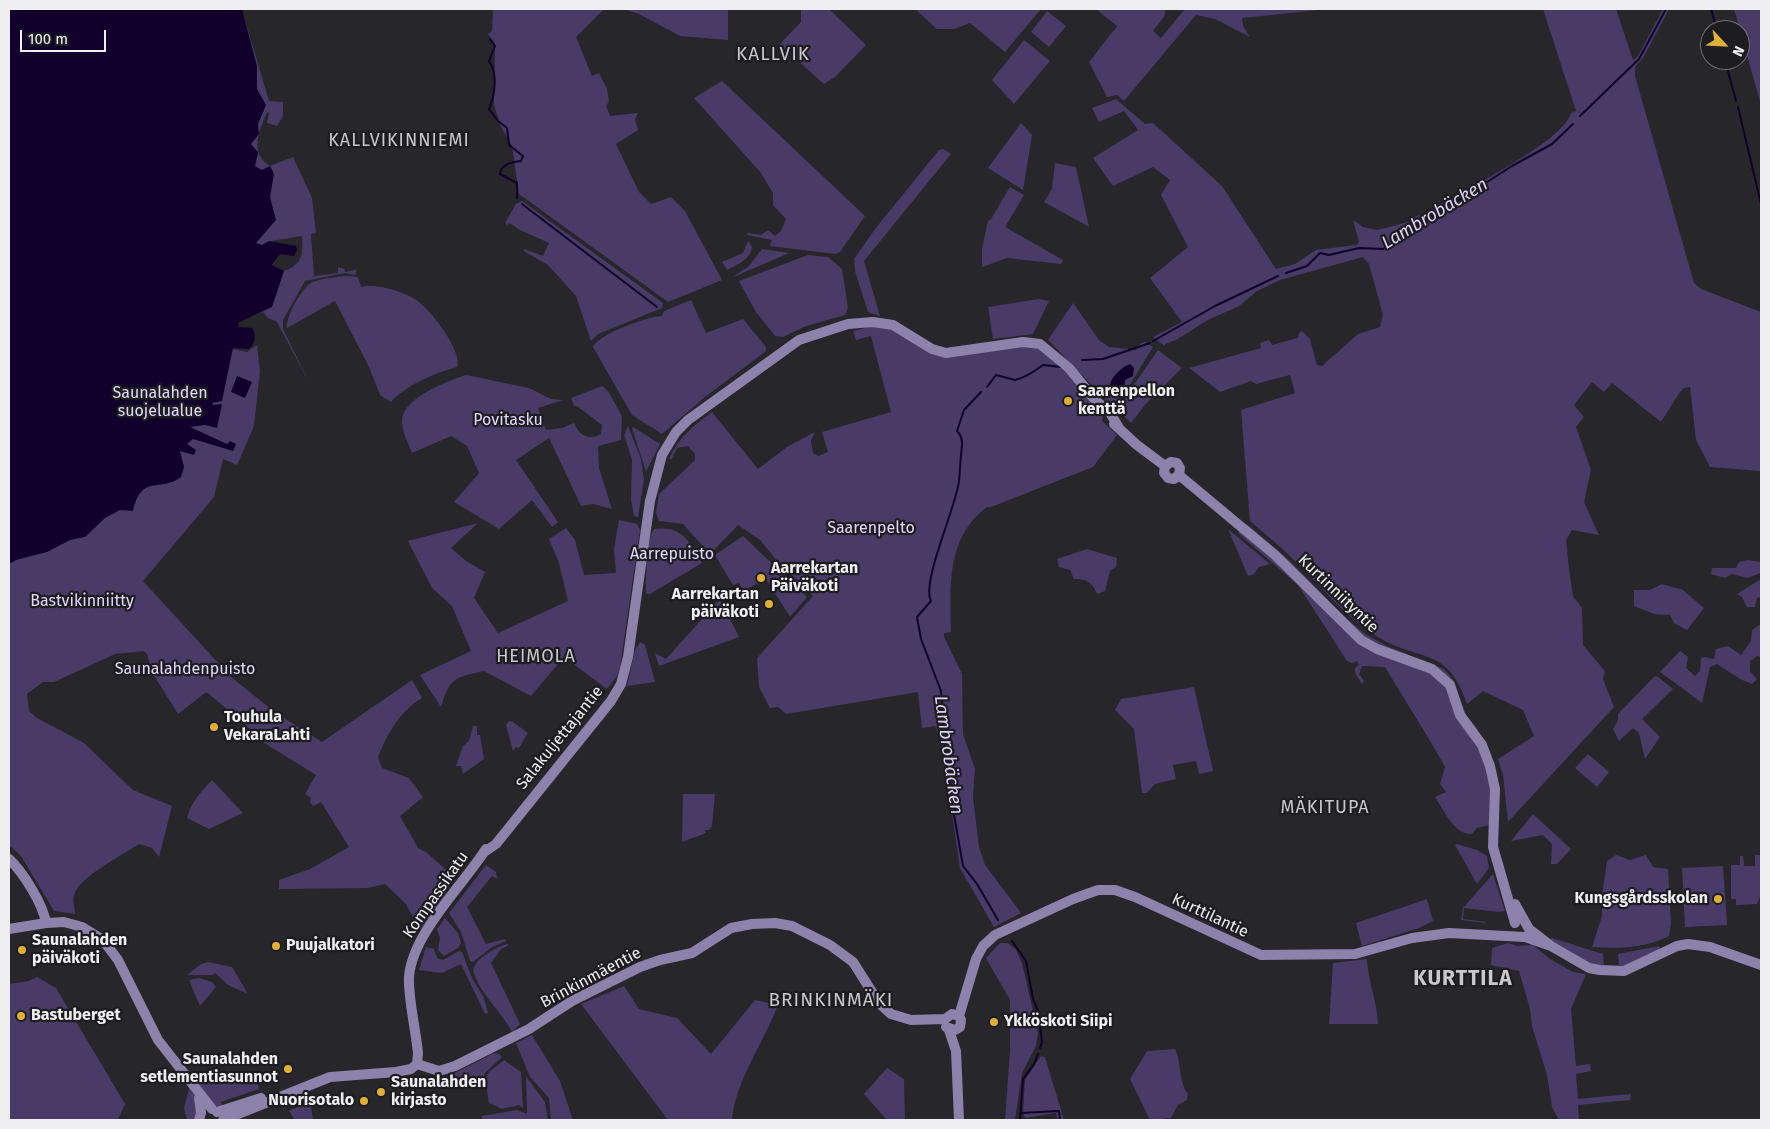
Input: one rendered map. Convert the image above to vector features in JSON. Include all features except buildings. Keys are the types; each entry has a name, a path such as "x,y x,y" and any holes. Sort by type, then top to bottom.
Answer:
{"street":[{"name":"Salakuljettajantie","path":"483,853 491,840 510,824 611,701 621,684 635,621 654,481 662,455 669,442 694,415 793,344 815,334 848,324 880,322 893,325 932,349 946,353 1032,342 1047,348 1071,371 1096,401 1105,416 1137,445 1165,466"},
{"name":"Kurtinniityntie","path":"1165,466 1164,473 1168,478 1174,479 1180,475 1276,555 1361,640 1377,649 1432,669 1445,678 1454,693 1460,715 1482,745 1490,766 1495,789 1493,830 1495,841 1499,846 1520,929"},
{"name":"Kompassikatu","path":"418,1064 409,978 412,960 421,939 483,853"},
{"path":"9,859 26,881 44,913 46,922"},
{"name":"Kurttilantie","path":"951,1022 963,997 976,959 991,938 1073,899 1098,890 1114,890 1135,897 1261,955 1355,954 1429,934 1492,935 1520,929 1589,968 1606,972 1624,971 1668,950 1688,944 1710,947 1761,965"},
{"path":"9,929 46,922 64,922 82,927 95,934 109,946 118,960 158,1040 197,1092 218,1116"},
{"name":"Brinkinmäentie","path":"418,1064 439,1071 455,1066 515,1036 572,1001 640,967 660,960 692,953 731,928 752,924 784,924 807,932 853,962 879,1003 891,1014 904,1019 951,1022"},
{"path":"951,1022 956,1051 959,1120"},
{"path":"197,1092 200,1117 218,1116 282,1090 293,1090 330,1077 396,1072 411,1069 418,1064"}],"green space":[{"path":"493,9 608,9 602,11 576,37 592,76 599,73 607,89 609,101 606,106 610,116 638,113 635,120 638,130 616,144 639,192 651,204 671,197 685,211 722,280 668,302 519,194 512,146 501,127 494,105 495,44 488,34 492,31"},
{"path":"623,9 728,9 728,40 680,36 639,14"},
{"path":"801,9 829,9 866,45 835,77 824,84 778,46 801,22"},
{"path":"915,9 1041,9 1005,52 970,23 954,29 937,29"},
{"path":"1096,9 1166,9 1164,17 1153,31 1161,38 1185,9 1318,10 1242,18 1243,26 1250,37 1215,19 1196,15 1124,101 1117,95 1107,97 1089,62 1117,26"},
{"path":"1543,9 1616,9 1633,60 1638,56 1663,9 1669,9 1643,58 1635,67 1635,76 1694,283 1701,289 1761,312 1761,471 1710,467 1696,440 1690,387 1684,388 1680,392 1661,422 1612,383 1604,392 1592,382 1574,405 1584,417 1576,427 1591,470 1584,502 1599,535 1572,530 1566,540 1569,569 1573,596 1582,608 1583,645 1605,671 1603,679 1614,707 1508,822 1503,775 1498,759 1534,736 1523,710 1483,691 1467,704 1451,672 1431,658 1393,645 1355,621 1285,551 1250,521 1241,410 1295,393 1290,375 1256,384 1251,381 1220,392 1189,368 1261,348 1260,343 1269,340 1272,345 1298,338 1299,333 1302,331 1310,339 1317,365 1322,366 1358,334 1380,327 1383,315 1369,264 1363,257 1280,280 1257,291 1239,306 1208,320 1176,340 1165,344 1165,346 1153,337 1182,322 1150,278 1188,247 1161,195 1170,180 1153,167 1113,186 1093,158 1138,130 1124,111 1099,122 1092,108 1116,99 1145,124 1153,123 1222,186 1276,269 1295,264 1316,250 1357,245 1359,242 1353,220 1363,227 1377,230 1412,221 1414,217 1428,212 1507,167 1549,138 1564,125 1571,113 1576,111"},
{"path":"1734,9 1761,9 1761,105 1750,66 1750,20 1737,20"},
{"path":"1047,11 1066,26 1049,47 1031,32"},
{"path":"243,13 269,101 283,102 283,116 277,126 267,123 269,113 267,112 259,134 258,148 264,161 270,166 293,157 312,198 316,233 311,234 314,276 338,273 338,267 344,269 345,272 359,269 356,270 356,275 345,273 305,281 283,320 283,329 310,384 277,322 268,318 263,312 238,322 233,349 247,352 257,345 260,371 254,426 237,465 223,459 214,497 143,581 231,677 276,713 322,742 412,680 422,698 407,709 395,724 378,757 382,768 409,778 423,797 400,816 418,848 426,852 454,877 440,904 420,930 406,904 385,884 368,888 279,889 279,880 310,869 349,847 321,802 313,806 310,802 311,798 305,794 316,775 253,736 251,730 208,693 205,693 178,714 153,674 147,654 143,651 115,654 54,682 43,682 27,694 29,711 37,718 84,743 133,790 172,806 159,857 152,848 139,844 102,867 84,881 74,895 75,914 54,911 21,856 9,845 9,514","holes":["302,236 302,253 295,265 284,271 272,266 280,254 281,244 271,241"]},
{"path":"1024,40 1050,61 1014,104 992,80"},
{"path":"722,81 865,216 840,252 835,254 770,246 772,240 747,235 748,233 761,235 768,230 775,236 781,231 786,219 773,205 773,193 761,173 694,98"},
{"path":"1021,123 1032,135 1023,190 988,168"},
{"path":"943,149 951,154 864,261 880,316 868,312 855,271 854,259 875,229 939,150"},
{"path":"1055,163 1076,167 1089,227 1044,202 1052,189"},
{"path":"1010,187 1024,195 1005,227 1063,260 1061,264 1007,258 982,267 982,248 988,221"},
{"path":"522,201 663,303 662,308 598,334 591,341 576,296 548,265 524,251 524,249 543,256 549,243 518,229 510,223 507,225 505,223 516,204"},
{"path":"748,241 752,247 749,255 743,261 727,270 722,262 743,253"},
{"path":"762,249 789,253 731,278 749,266"},
{"path":"808,255 828,257 842,269 848,308 845,315 806,326 783,337 775,336 756,312 739,281"},
{"path":"344,276 358,277 361,287 374,286 391,289 414,298 419,302 431,314 451,342 458,360 457,367 421,380 391,402 380,395 369,367 335,301 287,328 292,310 300,295 309,284"},
{"path":"1039,299 1049,301 1033,334 993,339 988,307"},
{"path":"691,300 706,333 743,319 766,347 766,351 705,397 662,434 632,415 593,347 597,342 614,331 636,322 662,316 664,311"},
{"path":"1073,303 1099,340 1109,347 1136,350 1141,343 1146,342 1153,347 1123,396 1112,406 1048,340"},
{"name":"Saarenpelto","path":"873,326 898,331 932,353 1021,346 1039,348 1060,364 1103,415 1102,421 1117,435 1093,467 987,507 974,519 964,533 957,548 953,564 950,597 951,632 944,633 944,637 962,674 963,734 975,769 973,797 979,847 985,865 1021,913 994,927 960,868 941,739 935,726 922,728 918,692 786,714 778,707 770,708 759,687 757,658 813,596 779,563 760,540 738,525 710,554 683,524 659,521 656,513 659,494 695,460 695,454 688,446 677,448 671,460 669,459 673,451 687,432 712,412 758,469 787,447 815,432 811,441 813,453 818,456 828,452 822,432 891,412 871,336 856,340 853,331"},
{"path":"1158,350 1182,368 1145,405 1131,423 1118,410 1119,406"},
{"name":"Povitasku","path":"466,375 529,388 551,399 563,400 538,408 546,430 562,428 574,423 581,434 588,437 601,434 602,425 577,406 574,406 571,398 602,386 608,391 622,416 621,440 598,446 599,468 612,509 593,504 581,506 549,438 516,460 558,522 552,527 532,500 499,529 454,502 479,473 467,446 451,436 412,453 404,432 402,420 404,412 418,398 448,381"},
{"path":"628,426 641,459 644,479 638,517 634,516 631,500 632,460 624,435"},
{"path":"632,428 660,444 646,472"},
{"path":"619,520 637,524 640,530 620,667 617,676 607,689 564,657 531,696 484,671 466,675 455,680 447,690 441,707 420,675 471,651 452,606 432,588 408,541 478,523 451,548 466,561 485,572 474,598 498,633 568,601 559,563 549,539 566,528 575,540 584,575 616,573 614,549"},
{"path":"1247,524 1290,561 1347,619 1365,634 1387,646 1444,669 1454,681 1466,715 1478,730 1476,732 1467,722 1452,682 1368,642 1246,526"},
{"name":"Aarrepuisto","path":"664,528 678,532 689,542 702,563 650,594 646,594 649,542 654,529"},
{"path":"1228,529 1270,564 1259,567 1254,574 1248,576"},
{"path":"1241,530 1288,570 1346,630 1432,672 1444,682 1479,747 1491,781 1489,825 1477,828 1472,834 1460,830 1450,821 1435,797 1446,792 1440,784 1445,767 1385,667 1362,666 1359,674 1364,681 1362,684 1355,673 1355,668 1359,665 1357,661 1352,663 1347,661 1298,585 1238,533"},
{"path":"743,536 807,597 790,617 766,579 743,591 739,583 733,585 715,555"},
{"path":"1087,549 1117,558 1116,567 1110,571 1105,591 1097,594 1088,582 1074,579 1070,570 1059,567 1057,559"},
{"path":"1748,560 1761,562 1761,573 1747,578 1732,574 1725,578 1711,574 1712,568 1736,568 1739,562"},
{"path":"1761,579 1761,597 1757,598 1755,607 1747,607 1742,597 1737,594"},
{"path":"1662,584 1683,590 1704,608 1687,630 1674,623 1670,615 1654,614 1634,606 1634,590 1650,590"},
{"path":"720,599 739,637 659,666 655,653 666,659"},
{"path":"1761,624 1761,657 1757,656 1750,661 1750,671 1757,679 1752,684 1740,679 1717,664 1710,667 1702,703 1660,672 1680,651 1688,657 1686,668 1695,676 1700,671 1701,658 1714,659 1716,649 1728,646 1741,655 1751,641 1752,630"},
{"path":"640,642 645,645 655,682 627,686 635,650"},
{"path":"1657,676 1673,689 1642,719 1660,737 1645,759 1639,733 1633,728 1619,741 1613,729 1618,720 1618,714"},
{"path":"1194,687 1213,771 1199,774 1196,761 1173,765 1176,779 1155,784 1147,793 1142,793 1134,729 1115,710 1121,699"},
{"path":"509,721 528,733 519,748 516,747 513,751 506,725"},
{"path":"473,726 477,726 477,735 480,735 484,759 463,774 461,766 456,766 463,746 469,741"},
{"path":"1588,754 1609,772 1597,787 1575,768"},
{"path":"212,780 243,813 209,829 187,818 194,802"},
{"path":"683,794 715,794 712,826 709,830 705,830 706,833 682,842"},
{"path":"1533,814 1571,849 1557,864 1551,864 1552,844 1543,835 1511,841"},
{"path":"1455,845 1477,850 1487,856 1489,868 1477,884"},
{"path":"1616,855 1630,860 1646,855 1653,867 1668,869 1671,924 1669,936 1651,943 1632,947 1592,947 1602,916 1602,896 1607,861"},
{"path":"1755,855 1761,855 1761,894 1757,904 1736,905 1736,899 1731,899 1731,865 1740,865 1740,856 1743,856 1744,866 1755,866"},
{"path":"486,865 496,872 497,879 492,876 467,907 486,944 505,939 506,941 492,947 473,962 470,961 461,932 449,913"},
{"path":"1723,866 1727,925 1685,927 1682,868"},
{"path":"1493,874 1505,911 1464,908 1463,919 1486,923 1461,920 1463,908"},
{"path":"1427,899 1433,921 1419,928 1362,946 1356,923"},
{"path":"445,918 458,933 461,943 458,948 444,956 438,950 440,938 437,929"},
{"path":"1552,938 1603,954 1604,966 1589,963 1550,940"},
{"path":"1000,943 1008,943 1016,950 1022,963 1038,1033 1036,1046 1022,1073 1015,1120 1005,1120 1010,1050 1010,1000 986,958"},
{"path":"1508,943 1518,946 1533,945 1550,959 1573,972 1586,974 1571,1009 1576,1066 1590,1064 1591,1071 1576,1074 1578,1099 1631,1094 1630,1100 1578,1105 1579,1120 1559,1120 1552,1107 1547,1075 1532,1026 1530,1009 1519,971 1491,965 1492,948"},
{"path":"507,944 509,945 501,949 491,963 520,1024 512,1032 480,987 473,971 481,958"},
{"path":"1659,946 1660,950 1623,966 1619,965 1618,954"},
{"path":"426,947 434,949 437,958 443,960 459,951 462,952 472,978 484,998 488,1013 485,1014 461,964 442,973 419,970"},
{"path":"1367,959 1378,1024 1329,1024 1333,963"},
{"path":"208,962 232,967 248,994 228,985 215,973 212,975 187,975 201,964"},
{"path":"37,977 56,988 125,1104 118,1120 9,1120 9,984 29,981"},
{"path":"199,978 212,982 216,987 200,1006 189,980"},
{"path":"624,986 639,1009 677,1018 711,1054 755,1000 778,1005 738,1091 732,1120 668,1120 581,1004"},
{"path":"532,1035 560,1081 573,1120 551,1120 549,1098 530,1077 516,1043"},
{"path":"1175,1049 1181,1078 1188,1094 1187,1100 1178,1105 1171,1118 1150,1120 1130,1079 1147,1051"},
{"path":"494,1053 502,1057 485,1073 483,1079 449,1085 449,1076"},
{"path":"1041,1056 1045,1057 1064,1120 1058,1120 1056,1113 1025,1118 1023,1113 1025,1080"},
{"path":"504,1060 521,1072 523,1108 519,1105 502,1109 489,1103 485,1079 489,1072"},
{"path":"887,1068 904,1079 905,1120 887,1120 864,1094"},
{"path":"201,1072 221,1079 258,1084 259,1089 221,1102 223,1109 216,1108 191,1078"},
{"path":"526,1076 545,1102 548,1120 478,1120 482,1119 482,1116 517,1110 527,1114"},
{"path":"190,1086 196,1096 196,1120 187,1120 184,1108"},
{"path":"303,1101 310,1101 313,1120 295,1120 289,1111 301,1106"}],"shaded area":[{"path":"9,9 242,9 257,66 257,89 266,105 258,124 259,134 251,144 258,152 255,166 262,170 270,166 274,174 270,197 276,220 256,243 262,245 269,241 296,246 297,250 294,256 280,254 272,265 284,271 272,307 238,323 239,327 252,328 255,340 248,349 233,348 222,401 212,403 213,405 222,404 217,428 205,425 190,427 227,444 230,441 236,444 233,451 193,439 187,444 196,450 194,455 180,451 184,467 181,477 166,484 152,486 141,492 133,511 120,510 105,518 85,537 70,540 47,552 16,560 9,564"},
{"path":"1130,364 1134,368 1133,376 1125,380 1120,394 1111,396 1111,381 1121,369"},
{"path":"237,376 252,382 245,398 231,392"}],"waterway":[{"name":"Lambrobäcken","path":"1580,116 1639,59 1666,9"},
{"path":"1711,9 1714,20"},
{"path":"490,39 495,46 489,61 494,72 495,85 489,109 498,121 507,128 509,145 523,156 521,161 511,163 502,168 500,174 517,183 517,198"},
{"path":"1728,70 1736,101"},
{"path":"1738,107 1761,204"},
{"name":"Lambrobäcken","path":"1286,273 1307,266 1320,253 1329,255 1359,248 1383,249 1512,166 1552,144 1573,124"},
{"path":"522,204 657,307"},
{"name":"Lambrobäcken","path":"1153,341 1215,306 1278,276"},
{"name":"Lambrobäcken","path":"1082,360 1103,359 1150,343"},
{"name":"Lambrobäcken","path":"987,387 996,375 1015,380 1022,378 1043,365 1061,367"},
{"name":"Lambrobäcken","path":"981,392 964,410 957,431 962,439 957,493 931,578 929,591 931,601 917,617 921,639 941,691 953,809 963,866 977,884 998,920"},
{"name":"Lambrobäcken","path":"1012,941 1026,961 1033,999 1038,1011 1042,1042 1040,1048"},
{"name":"Lambrobäcken","path":"1020,1120 1023,1079 1034,1064 1038,1054"},
{"path":"1021,1113 1059,1111 1060,1120"}],"place":[{"name":"Saarenpellon kenttä","path":"1068,401"},
{"name":"Aarrekartan Päiväkoti","path":"761,578"},
{"name":"Aarrekartan päiväkoti","path":"769,604"},
{"name":"Touhula VekaraLahti","path":"214,727"},
{"name":"Kungsgårdsskolan","path":"1718,899"},
{"name":"Puujalkatori","path":"276,946"},
{"name":"Saunalahden päiväkoti","path":"22,950"},
{"name":"Bastuberget","path":"21,1016"},
{"name":"Ykköskoti Siipi","path":"994,1022"},
{"name":"Saunalahden setlementiasunnot","path":"288,1069"},
{"name":"Saunalahden kirjasto","path":"381,1092"},
{"name":"Nuorisotalo","path":"364,1101"}],"district":[{"name":"KALLVIK","path":"773,55"},
{"name":"KALLVIKINNIEMI","path":"399,141"},
{"name":"HEIMOLA","path":"536,657"},
{"name":"MÄKITUPA","path":"1325,808"},
{"name":"KURTTILA","path":"1463,979"},
{"name":"BRINKINMÄKI","path":"831,1001"}],"park label":[{"name":"Saunalahden suojelualue","path":"160,403"},
{"name":"Bastvikinniitty","path":"82,602"},
{"name":"Saunalahdenpuisto","path":"185,670"}]}
